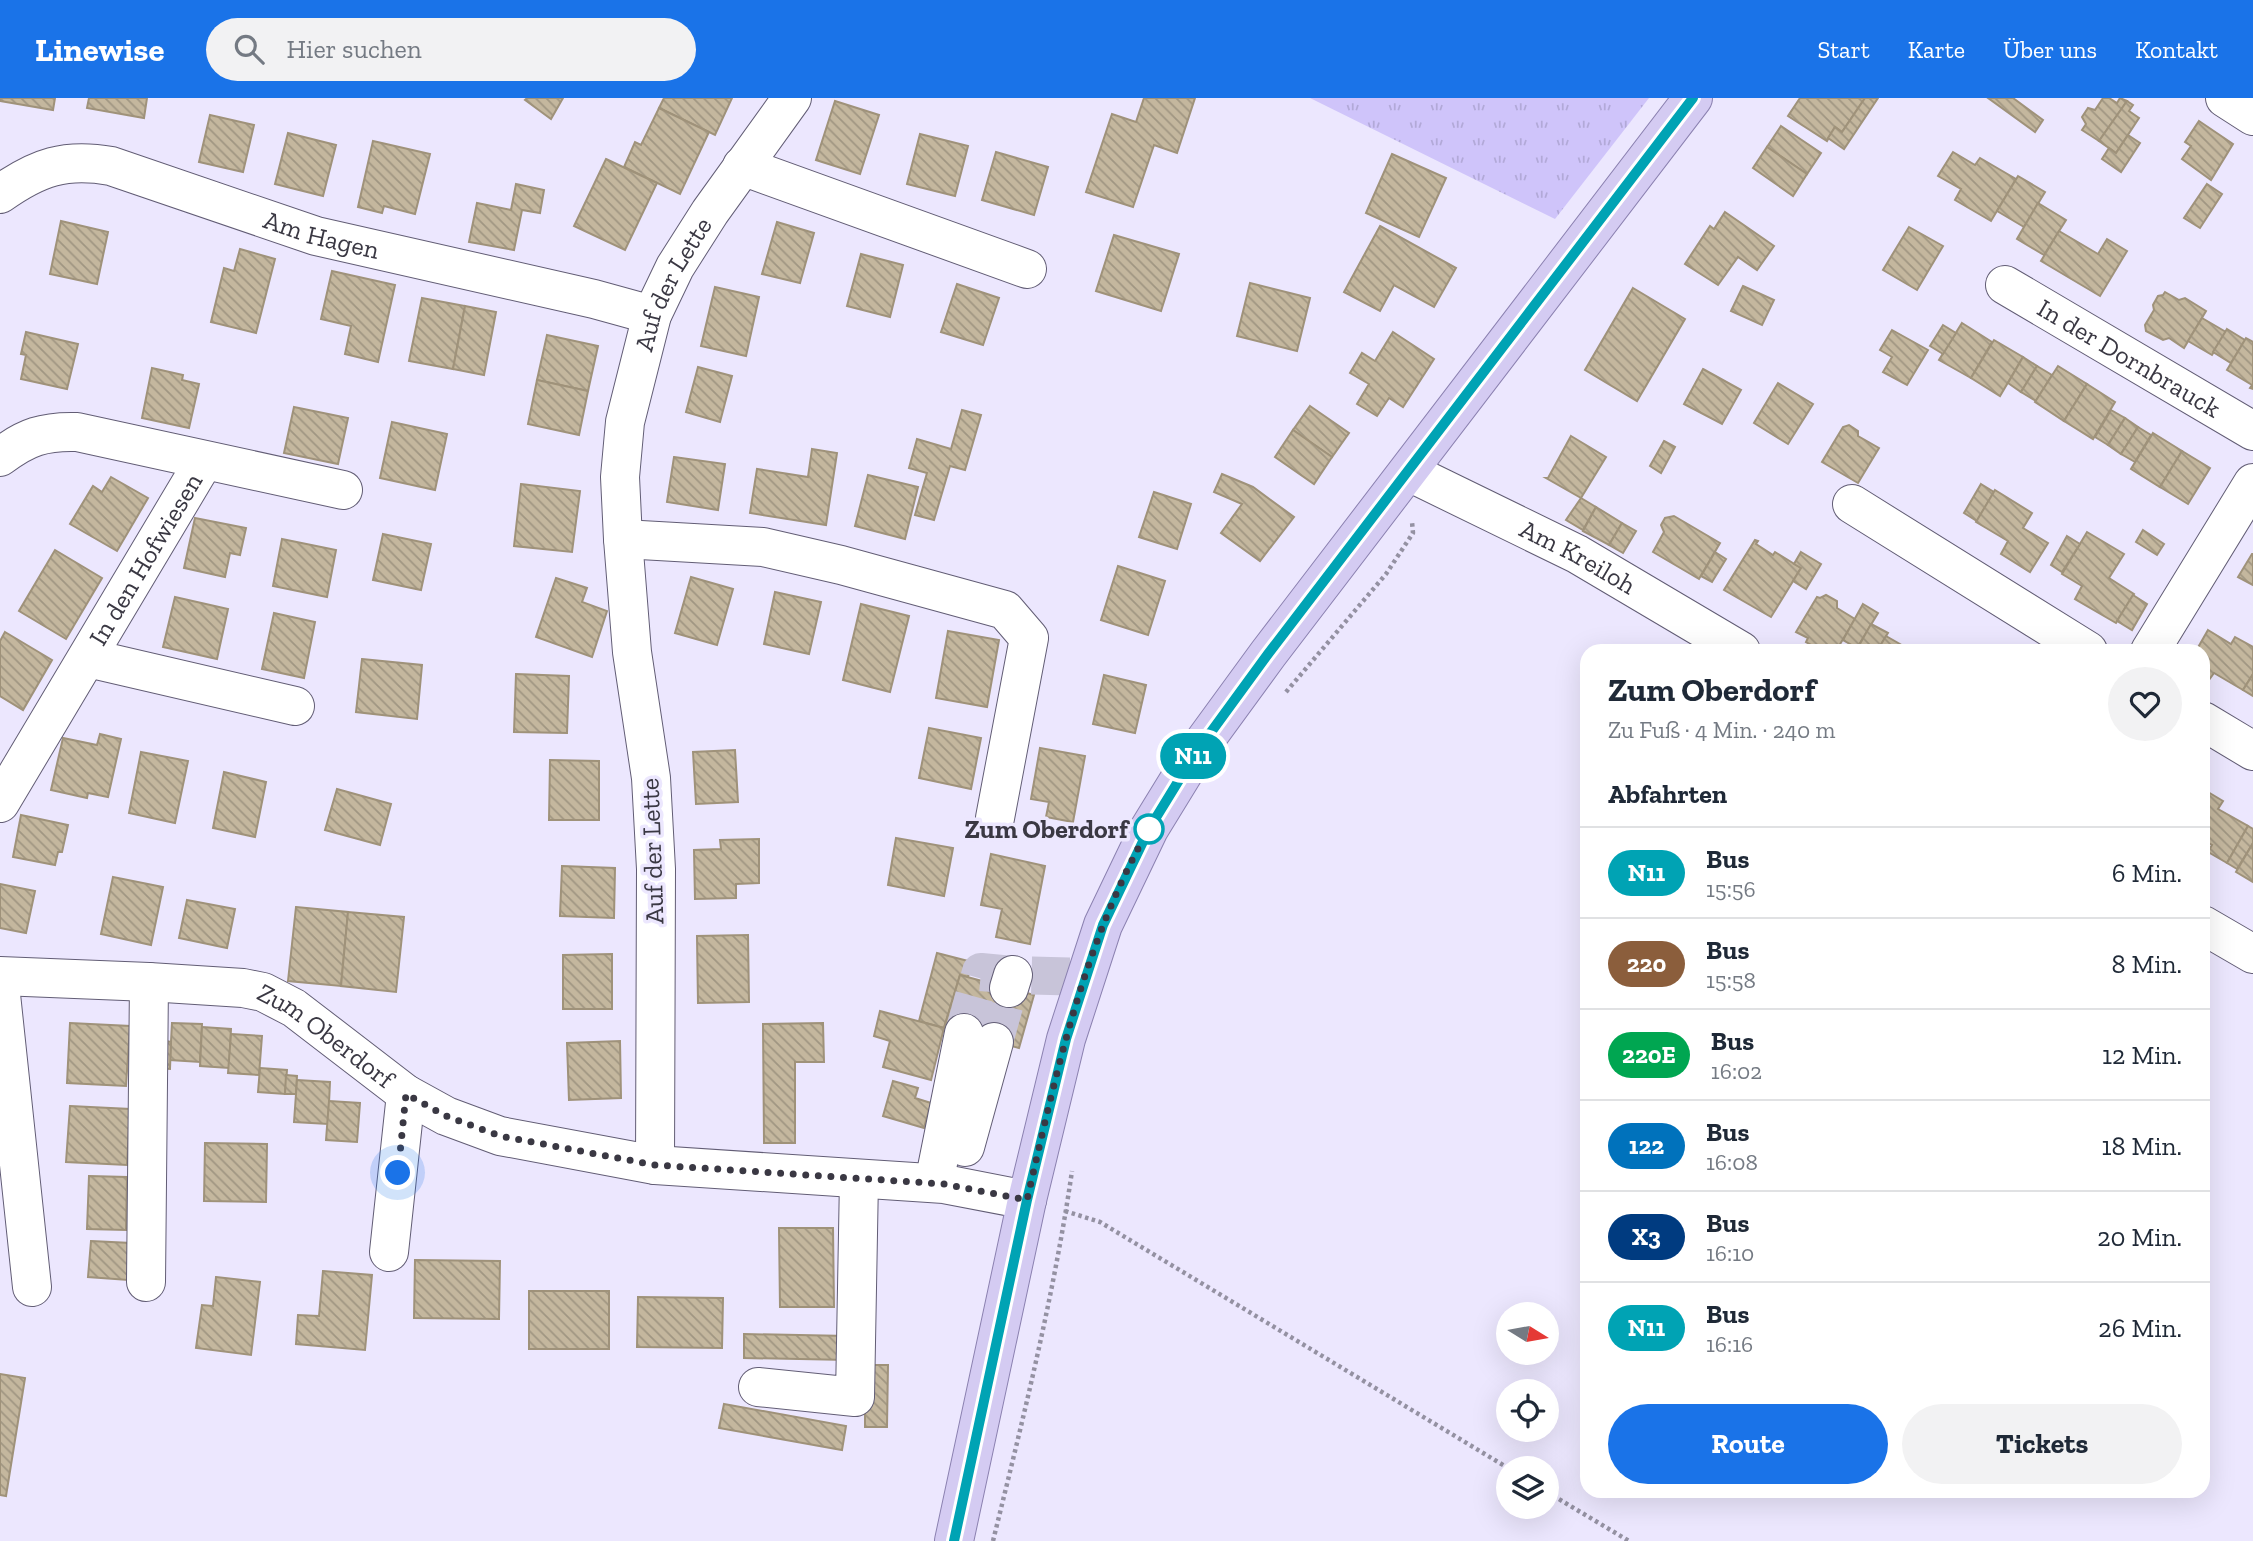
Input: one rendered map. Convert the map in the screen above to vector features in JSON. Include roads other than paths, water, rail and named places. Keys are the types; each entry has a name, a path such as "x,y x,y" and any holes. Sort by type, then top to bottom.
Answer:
{"main road":[{"path":"954,1541 1027,1200 1063,1051 1085,976 1117,894 1149,829 1195,754 1641,163 1693,98"}],"street":[{"name":"Auf der Lette","path":"655,1165 656,869 651,778 632,652 622,538 620,477 625,422 652,315 675,267 742,166 792,98"},
{"path":"2225,98 2253,116"},
{"name":"Am Hagen","path":"0,194 20,180 62,163 87,162 111,166 316,236 581,296 652,315"},
{"path":"742,166 1027,269"},
{"name":"In der Dornbrauck","path":"2005,285 2253,431"},
{"name":"In den Hofwiesen","path":"0,457 21,440 53,431 77,432 343,490"},
{"name":"In den Hofwiesen","path":"0,803 204,461"},
{"name":"Am Kreiloh","path":"1409,472 1577,554 1729,644"},
{"path":"2154,644 2253,483"},
{"path":"1852,504 2077,644"},
{"path":"622,538 763,547 841,565 1005,610 1029,638 995,818"},
{"name":"In den Hofwiesen","path":"88,658 295,706"},
{"path":"2210,725 2253,751"},
{"path":"2210,929 2253,954"},
{"name":"Zum Oberdorf","path":"0,976 149,982 243,988 263,992 279,998 406,1094 446,1116 500,1136 655,1165 944,1185 1027,1200"},
{"path":"146,1282 149,982"},
{"path":"0,985 32,1287"},
{"path":"944,1185 979,1037"},
{"path":"389,1252 406,1094"},
{"path":"758,1387 855,1396 859,1179"}],"tunnel":[{"path":"964,1033 981,972 1085,977"},
{"path":"994,1042 1009,988"}],"place":[{"name":"Zum Oberdorf","path":"1149,829"}]}
